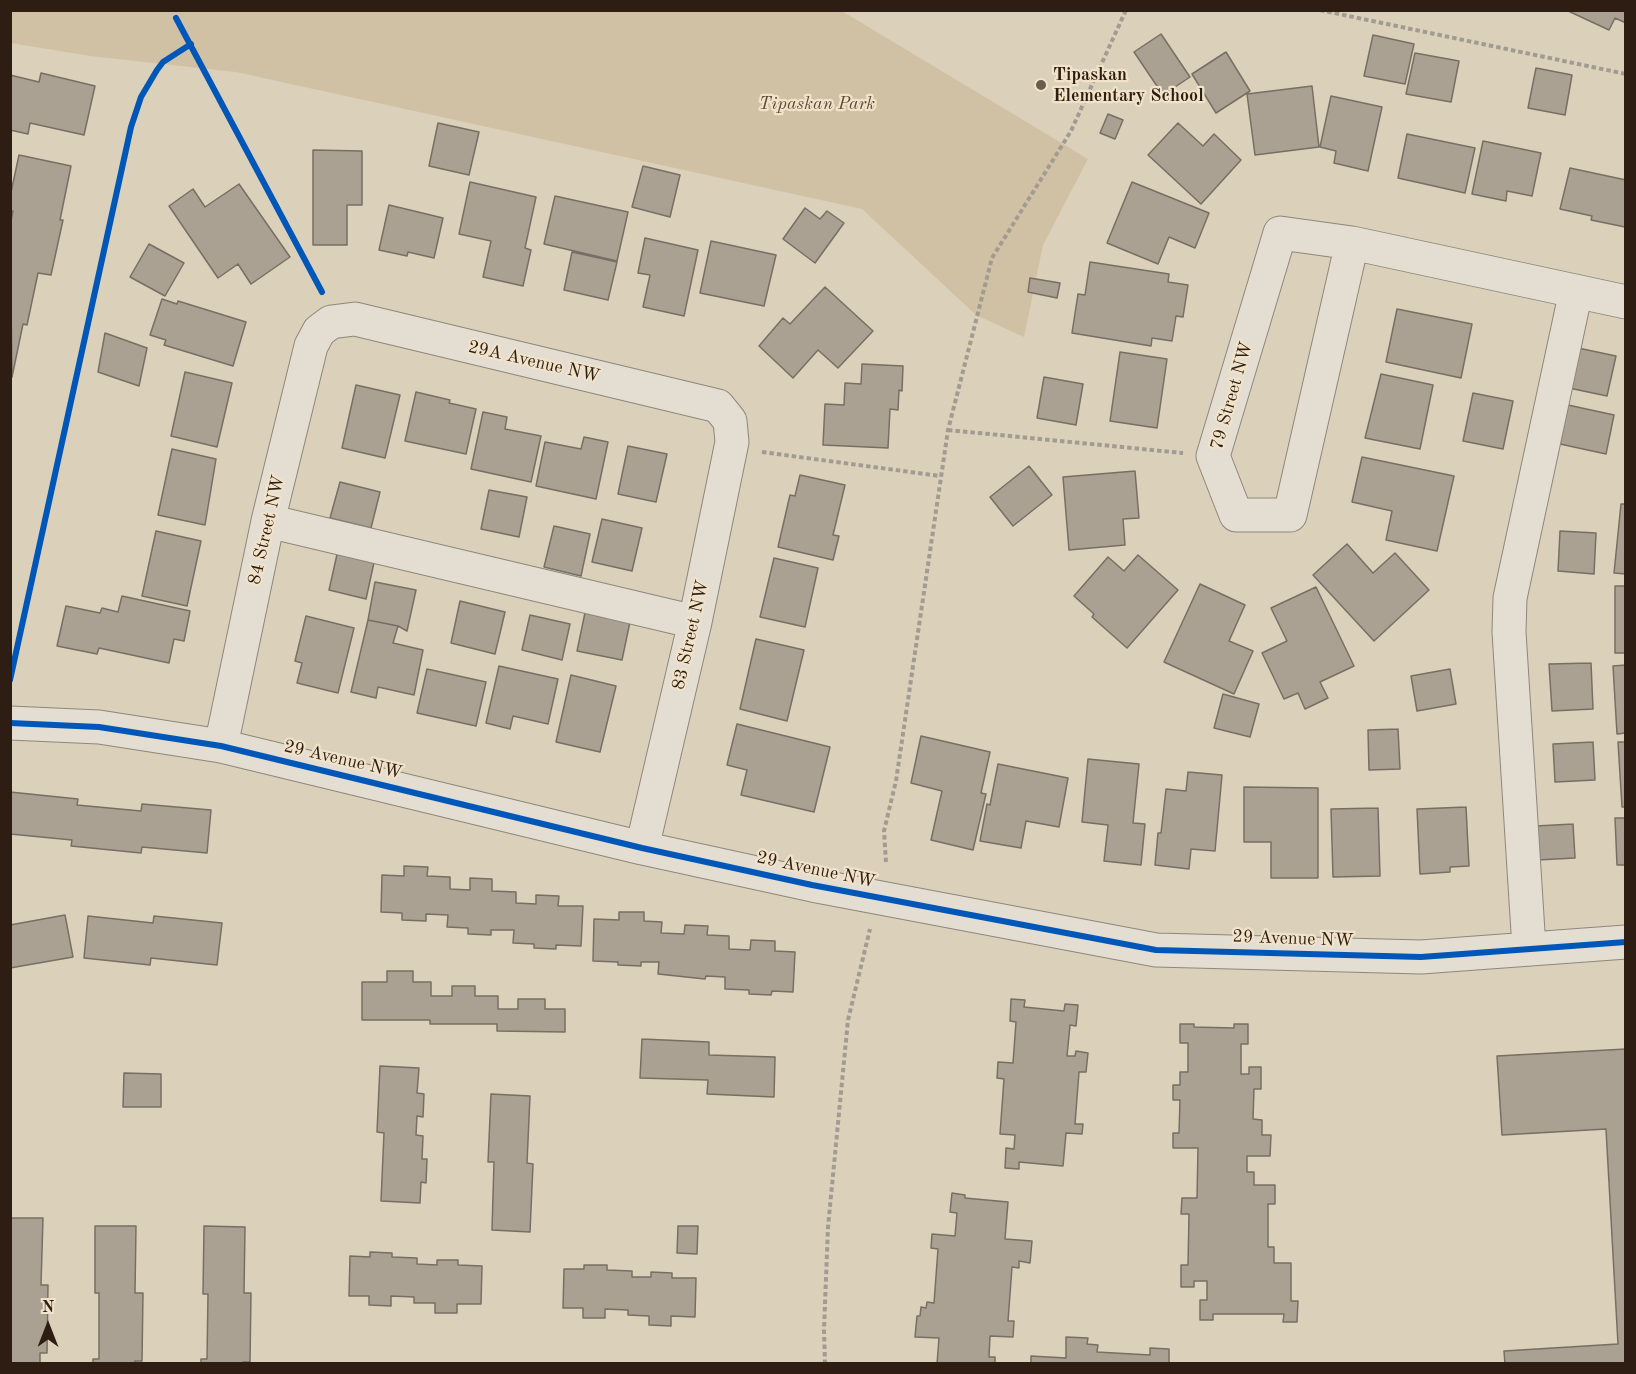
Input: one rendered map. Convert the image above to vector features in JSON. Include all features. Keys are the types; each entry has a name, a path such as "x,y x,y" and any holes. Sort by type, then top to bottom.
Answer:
{"street":[{"name":"79 Street NW","path":"1352,243 1290,515 1236,515 1213,456 1280,233 1352,243 1626,302"},
{"path":"1529,948 1509,632 1510,598 1576,291"},
{"name":"29A Avenue NW","path":"331,322 356,319 718,406 730,421"},
{"name":"84 Street NW","path":"221,746 268,521 311,346 319,331 331,322"},
{"name":"83 Street NW","path":"642,848 695,622 732,442 730,421"},
{"path":"268,521 695,622"},
{"name":"29 Avenue NW","path":"10,723 99,727 221,746 642,848 875,909 1156,950 1421,957 1626,942"}],"path":[{"path":"825,1364 828,1227 848,1020 886,862 884,831 896,781 948,430 992,258 1071,131 1126,10"},
{"path":"1320,10 1626,74"},
{"path":"948,430 1185,453"},
{"path":"758,451 940,476"}],"green space":[{"name":"Tipaskan Park","path":"10,11 842,11 1088,159 1043,245 1024,337 976,315 862,209 236,72 90,56 11,43"}],"building":[{"path":"1566,10 1626,10 1626,23 1615,18 1609,30"},
{"path":"1161,34 1190,77 1163,95 1134,52"},
{"path":"1373,35 1414,44 1405,84 1364,76"},
{"path":"1226,52 1250,91 1216,113 1192,74"},
{"path":"1415,53 1459,61 1451,102 1406,94"},
{"path":"1536,68 1572,75 1565,115 1528,108"},
{"path":"41,73 95,86 84,135 30,123 28,134 10,130 10,75 39,82"},
{"path":"1312,86 1319,147 1255,155 1247,94"},
{"path":"1331,96 1382,107 1368,171 1334,163 1336,151 1320,147"},
{"path":"1108,114 1123,120 1115,139 1100,133"},
{"path":"438,123 479,132 469,175 429,166"},
{"path":"1178,123 1203,146 1214,134 1241,160 1201,204 1148,155"},
{"path":"1407,134 1475,148 1465,193 1398,178"},
{"path":"1483,141 1541,153 1532,196 1507,191 1506,201 1472,194"},
{"path":"313,150 362,151 362,205 347,205 347,245 313,245"},
{"path":"19,155 71,166 60,220 63,220 51,275 38,273 27,325 23,324 12,377 10,225 13,211 10,211 10,197"},
{"path":"643,166 680,175 670,217 632,207"},
{"path":"1570,168 1626,180 1625,227 1591,220 1592,216 1560,209"},
{"path":"470,182 536,197 525,248 531,250 523,286 483,277 491,241 459,234"},
{"path":"1132,182 1209,213 1195,248 1169,237 1158,264 1107,243"},
{"path":"239,184 290,257 251,284 238,264 218,278 169,206 193,189 205,207"},
{"path":"555,196 628,212 617,261 544,244"},
{"path":"389,205 443,218 434,258 408,252 407,256 379,250"},
{"path":"805,208 820,219 827,211 844,223 815,263 783,239"},
{"path":"645,238 698,250 684,316 643,307 650,275 638,273"},
{"path":"711,241 776,255 764,306 700,293"},
{"path":"149,244 184,263 165,296 130,277"},
{"path":"572,252 617,262 608,300 564,290"},
{"path":"1090,262 1169,274 1168,282 1188,285 1183,317 1176,316 1172,341 1152,338 1151,346 1072,333 1078,294 1085,295"},
{"path":"1030,278 1060,283 1057,298 1028,292"},
{"path":"825,287 873,331 838,368 818,350 793,378 759,346 783,318 790,324"},
{"path":"162,299 177,304 178,301 246,322 233,366 164,345 166,340 150,335"},
{"path":"1397,309 1472,324 1461,378 1386,362"},
{"path":"105,333 147,348 139,386 98,372"},
{"path":"1578,348 1616,356 1607,396 1569,388"},
{"path":"1120,352 1167,359 1157,428 1110,421"},
{"path":"862,364 903,366 902,391 899,390 898,410 890,409 888,448 823,445 825,404 844,405 845,383 861,384"},
{"path":"185,372 232,383 217,447 171,436"},
{"path":"1381,374 1433,385 1420,449 1365,438"},
{"path":"1044,377 1083,384 1076,425 1037,418"},
{"path":"356,385 400,395 385,458 342,448"},
{"path":"416,392 476,409 466,454 405,441"},
{"path":"1473,393 1513,401 1503,449 1463,441"},
{"path":"1568,405 1614,415 1606,454 1560,444"},
{"path":"483,412 507,417 505,429 541,436 531,482 471,469"},
{"path":"584,437 608,442 596,499 536,486 545,442 581,449"},
{"path":"628,446 667,454 656,502 618,494"},
{"path":"172,449 216,459 205,525 158,515"},
{"path":"1362,457 1454,476 1437,551 1386,540 1392,511 1352,502"},
{"path":"1029,466 1052,495 1013,526 990,497"},
{"path":"1135,471 1139,518 1123,519 1125,545 1069,550 1063,477"},
{"path":"800,475 845,485 833,535 839,536 833,560 778,547 790,495 795,496"},
{"path":"340,482 380,492 371,528 330,518"},
{"path":"489,490 527,497 519,537 481,529"},
{"path":"1621,504 1626,504 1626,574 1614,573"},
{"path":"602,519 642,528 632,571 592,562"},
{"path":"554,526 590,534 581,576 544,567"},
{"path":"156,531 201,541 187,606 142,596"},
{"path":"1560,531 1596,533 1594,574 1558,571"},
{"path":"1347,544 1373,573 1395,553 1429,590 1374,641 1313,575"},
{"path":"338,550 375,558 366,599 329,590"},
{"path":"1138,555 1178,590 1127,648 1092,617 1094,614 1074,596 1108,557 1124,571"},
{"path":"774,558 818,568 805,627 760,617"},
{"path":"375,582 416,590 407,631 398,626 368,620"},
{"path":"1200,584 1245,605 1229,641 1253,651 1234,694 1164,662"},
{"path":"1615,586 1626,586 1626,653 1615,653"},
{"path":"1316,587 1354,666 1320,682 1328,698 1305,709 1298,693 1284,699 1262,653 1287,641 1271,608"},
{"path":"122,596 190,611 184,641 174,639 169,663 99,648 97,654 57,646 66,606 100,613 102,608 118,612"},
{"path":"460,601 505,612 495,654 451,643"},
{"path":"586,608 631,617 622,660 577,651"},
{"path":"530,615 570,624 562,660 522,650"},
{"path":"306,616 354,628 338,693 297,683 302,663 295,661"},
{"path":"368,620 398,626 393,643 423,650 414,695 378,687 376,698 351,692"},
{"path":"756,639 804,650 787,721 740,709"},
{"path":"1591,663 1593,709 1552,711 1549,664"},
{"path":"1626,665 1626,733 1617,734 1613,666"},
{"path":"499,666 558,679 548,724 513,716 510,729 486,723"},
{"path":"427,669 486,682 476,726 417,713"},
{"path":"1450,669 1456,704 1417,711 1411,676"},
{"path":"571,675 616,686 600,752 556,742"},
{"path":"1223,694 1259,704 1250,737 1214,728"},
{"path":"737,724 830,747 814,812 741,795 747,770 727,765"},
{"path":"1398,729 1400,769 1369,770 1368,730"},
{"path":"921,736 990,752 981,793 986,794 973,850 931,840 942,791 911,783"},
{"path":"1593,742 1595,780 1555,782 1553,744"},
{"path":"1618,742 1626,742 1626,807 1622,807"},
{"path":"1088,759 1139,764 1133,823 1145,824 1141,865 1104,861 1108,825 1082,822"},
{"path":"998,764 1068,778 1059,827 1026,821 1021,848 980,841"},
{"path":"1188,772 1222,775 1215,851 1191,849 1189,869 1155,865 1166,789 1186,791"},
{"path":"1244,787 1318,788 1318,878 1271,878 1271,842 1244,842"},
{"path":"10,792 78,799 77,805 141,811 142,804 211,810 207,853 142,847 141,853 71,846 72,840 10,834"},
{"path":"1466,807 1469,866 1450,867 1450,872 1420,874 1417,809"},
{"path":"1378,808 1380,876 1333,877 1331,809"},
{"path":"1615,818 1626,818 1626,865 1617,865"},
{"path":"1573,824 1575,858 1537,860 1536,826"},
{"path":"404,866 428,867 427,876 450,877 450,889 470,890 470,878 492,879 492,891 516,892 516,903 536,904 536,895 559,896 558,906 583,906 581,946 556,945 556,949 534,948 534,944 513,943 514,930 491,930 491,935 468,934 468,928 447,927 448,915 426,914 426,921 402,920 402,913 381,912 382,875 404,876"},
{"path":"619,912 644,912 644,921 662,922 661,933 684,934 685,925 708,926 707,935 729,936 729,949 750,950 751,940 775,941 775,951 795,952 793,992 772,991 771,995 749,994 749,990 725,989 725,977 706,976 705,979 658,974 659,962 641,962 641,966 593,961 594,919 619,920"},
{"path":"65,915 73,957 10,968 10,925"},
{"path":"88,916 153,923 154,916 222,923 217,965 151,958 150,965 84,958"},
{"path":"387,971 413,971 413,982 431,982 431,996 452,996 452,986 475,986 475,996 498,996 498,1009 518,1009 518,999 545,999 545,1009 565,1009 565,1032 497,1031 497,1024 430,1024 430,1020 362,1020 362,982 387,982"},
{"path":"1011,999 1025,1000 1024,1007 1064,1011 1065,1004 1078,1005 1076,1026 1070,1025 1067,1056 1075,1056 1076,1051 1088,1053 1086,1072 1079,1072 1075,1124 1083,1124 1082,1134 1066,1133 1063,1166 1019,1162 1019,1169 1005,1168 1006,1148 1014,1149 1015,1135 1000,1134 1004,1079 997,1078 998,1062 1013,1063 1016,1022 1010,1021"},
{"path":"1180,1024 1194,1024 1194,1027 1234,1028 1234,1024 1248,1024 1248,1044 1241,1044 1241,1074 1249,1074 1249,1067 1261,1067 1261,1089 1254,1089 1253,1119 1262,1120 1262,1135 1271,1135 1270,1156 1247,1156 1247,1172 1254,1172 1254,1185 1275,1185 1275,1204 1268,1204 1268,1247 1274,1247 1274,1263 1291,1263 1291,1301 1298,1301 1297,1322 1283,1322 1284,1314 1213,1314 1213,1320 1200,1320 1200,1300 1207,1300 1207,1281 1194,1281 1194,1287 1181,1287 1181,1265 1188,1265 1189,1214 1181,1214 1182,1198 1197,1198 1198,1148 1173,1148 1173,1133 1179,1133 1180,1100 1173,1100 1173,1085 1180,1085 1180,1072 1188,1072 1188,1043 1180,1043"},
{"path":"642,1039 709,1042 709,1055 775,1057 774,1097 707,1094 708,1080 640,1078"},
{"path":"1626,1049 1626,1364 1505,1364 1504,1351 1618,1344 1606,1129 1502,1135 1497,1056"},
{"path":"380,1066 419,1068 417,1093 424,1094 423,1117 417,1116 416,1135 423,1136 422,1159 427,1159 426,1183 421,1182 420,1203 381,1201 384,1133 377,1132"},
{"path":"124,1073 161,1074 161,1107 123,1107"},
{"path":"491,1094 530,1096 527,1163 533,1164 530,1232 492,1230 494,1162 488,1162"},
{"path":"952,1193 965,1195 965,1198 1008,1202 1005,1239 1032,1241 1030,1263 1019,1261 1019,1268 1012,1267 1008,1321 1014,1321 1013,1337 990,1336 989,1357 995,1357 995,1364 937,1364 939,1338 915,1337 917,1316 920,1316 921,1307 926,1308 927,1302 934,1303 938,1249 931,1248 932,1234 955,1236 957,1213 950,1212"},
{"path":"10,1218 43,1218 41,1285 48,1285 47,1353 40,1353 40,1364 10,1364"},
{"path":"95,1226 136,1226 135,1293 143,1293 142,1361 135,1361 135,1364 93,1364 93,1359 99,1359 99,1293 95,1293"},
{"path":"204,1226 245,1227 244,1293 251,1293 250,1362 201,1364 201,1359 207,1359 208,1294 203,1294"},
{"path":"678,1226 698,1226 697,1254 677,1253"},
{"path":"370,1252 392,1253 392,1257 417,1258 417,1264 437,1265 437,1260 458,1260 458,1265 482,1266 481,1304 457,1304 457,1313 435,1313 435,1303 414,1303 414,1297 391,1296 391,1306 369,1305 369,1296 349,1296 350,1256 370,1257"},
{"path":"584,1265 607,1265 607,1270 632,1271 632,1277 651,1277 651,1272 672,1273 672,1278 696,1278 695,1317 671,1316 671,1326 649,1325 649,1316 628,1315 628,1310 605,1309 605,1318 583,1318 583,1308 563,1308 564,1269 584,1269"},
{"path":"1066,1337 1088,1338 1087,1344 1098,1345 1097,1352 1150,1355 1150,1348 1169,1349 1169,1363 1031,1364 1031,1356 1066,1358"}],"cycle path":[{"path":"176,18 322,292"},
{"path":"10,680 131,127 141,97 157,70 163,62 191,44"},
{"path":"10,723 99,727 221,746 642,848 812,885 1156,950 1421,957 1626,942"}],"place":[{"name":"Tipaskan Elementary School","path":"1041,85"}]}
